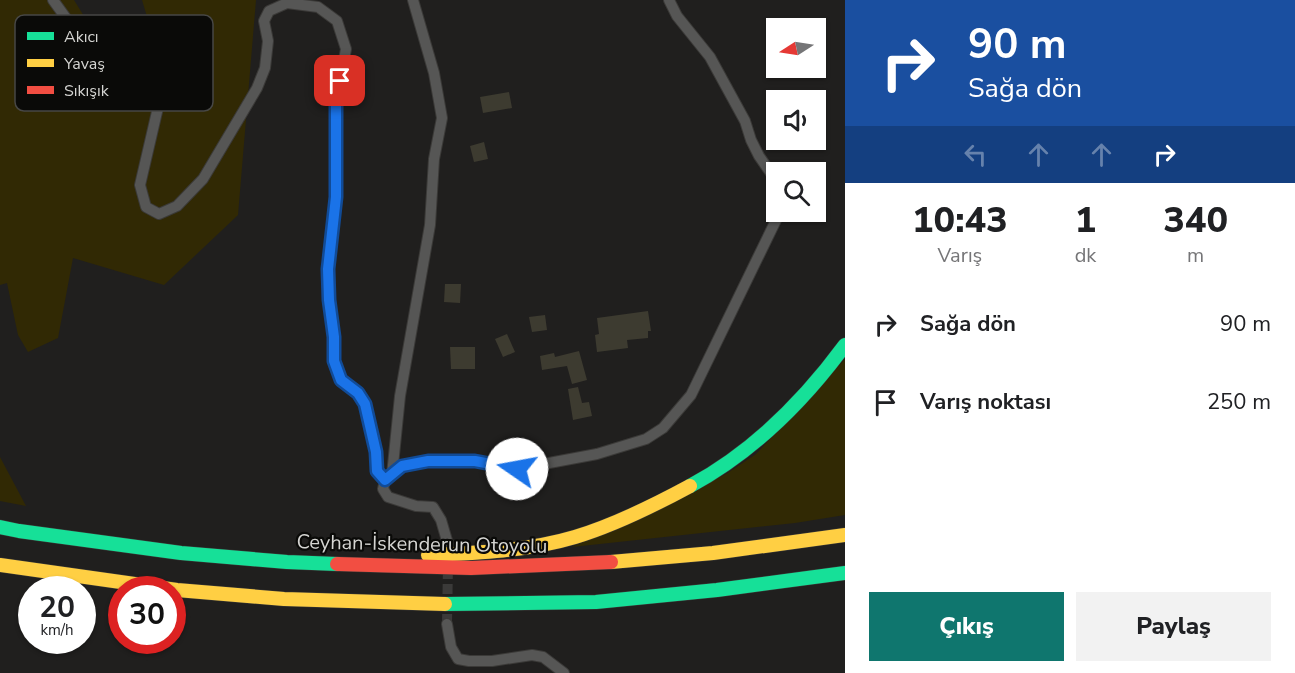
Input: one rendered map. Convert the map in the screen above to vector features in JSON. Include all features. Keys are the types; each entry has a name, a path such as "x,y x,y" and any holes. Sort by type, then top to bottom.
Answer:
{"highway":[{"path":"181,553 288,557 434,555 508,549 561,541 606,526 661,502 712,474 756,442 795,406 845,345"},
{"name":"Ceyhan-İskenderun Otoyolu","path":"0,527 181,553 287,562 471,568 593,564 713,553 845,535"},
{"path":"0,565 177,590 260,597 471,605 596,602 717,590 845,573"}],"street":[{"path":"53,0 64,15"},
{"path":"413,0 435,73 442,118 435,159 430,225 388,477 383,489 388,497 416,506 433,507 441,520 448,544"},
{"path":"669,0 677,16 710,57 746,121 751,140 766,166"},
{"path":"158,111 140,185 146,207 159,214 177,206 203,179 257,88 265,68 268,41 264,21 269,11 288,3 318,7 337,21 346,48 336,98 336,197 328,269 334,361 341,380 358,393 365,404 376,452 377,471 388,477"},
{"path":"388,477 402,466 428,461 475,461 517,469 537,466 597,454 646,439 663,428 691,395 776,222"},
{"path":"447,624 451,647 458,659 492,661 532,655 543,657 564,673"}],"shaded area":[{"path":"0,0 74,0 83,15 15,15 15,111 213,111 213,15 146,15 142,0 256,0 238,215 164,285 73,258 58,338 28,352 18,335 7,283 0,285"},
{"path":"845,359 845,515 795,523 572,547 726,474 756,454"},
{"path":"0,457 26,506 0,501"}],"building":[{"path":"509,92 512,108 483,113 480,97"},
{"path":"484,142 488,159 474,162 470,146"},
{"path":"445,284 461,284 460,303 444,302"},
{"path":"648,311 651,331 648,331 648,338 627,340 628,348 597,352 595,335 599,334 597,318"},
{"path":"545,315 547,330 532,332 529,317"},
{"path":"507,334 515,352 503,357 495,339"},
{"path":"450,347 475,347 475,369 451,369"},
{"path":"579,351 587,380 572,384 567,366 542,370 540,356 554,353 555,357"},
{"path":"578,387 582,403 589,402 592,416 573,420 568,389"}],"tunnel":[{"path":"447,624 448,564"}],"traffic: fast":[{"path":"690,486 735,458 775,424 812,386 845,345"},
{"path":"0,527 181,553 337,564"},
{"path":"445,604 596,602 717,590 845,573"}],"traffic: slow":[{"path":"428,555 502,550 557,542 619,521 690,486"},
{"path":"611,562 713,553 845,535"},
{"path":"0,565 177,590 284,599 445,604"}],"traffic: jam":[{"path":"337,564 471,568 611,562"}],"route":[{"path":"340,81 336,98 336,197 328,269 334,361 341,380 358,393 365,404 376,452 377,471 385,480 402,466 428,461 475,461 517,469"}]}
